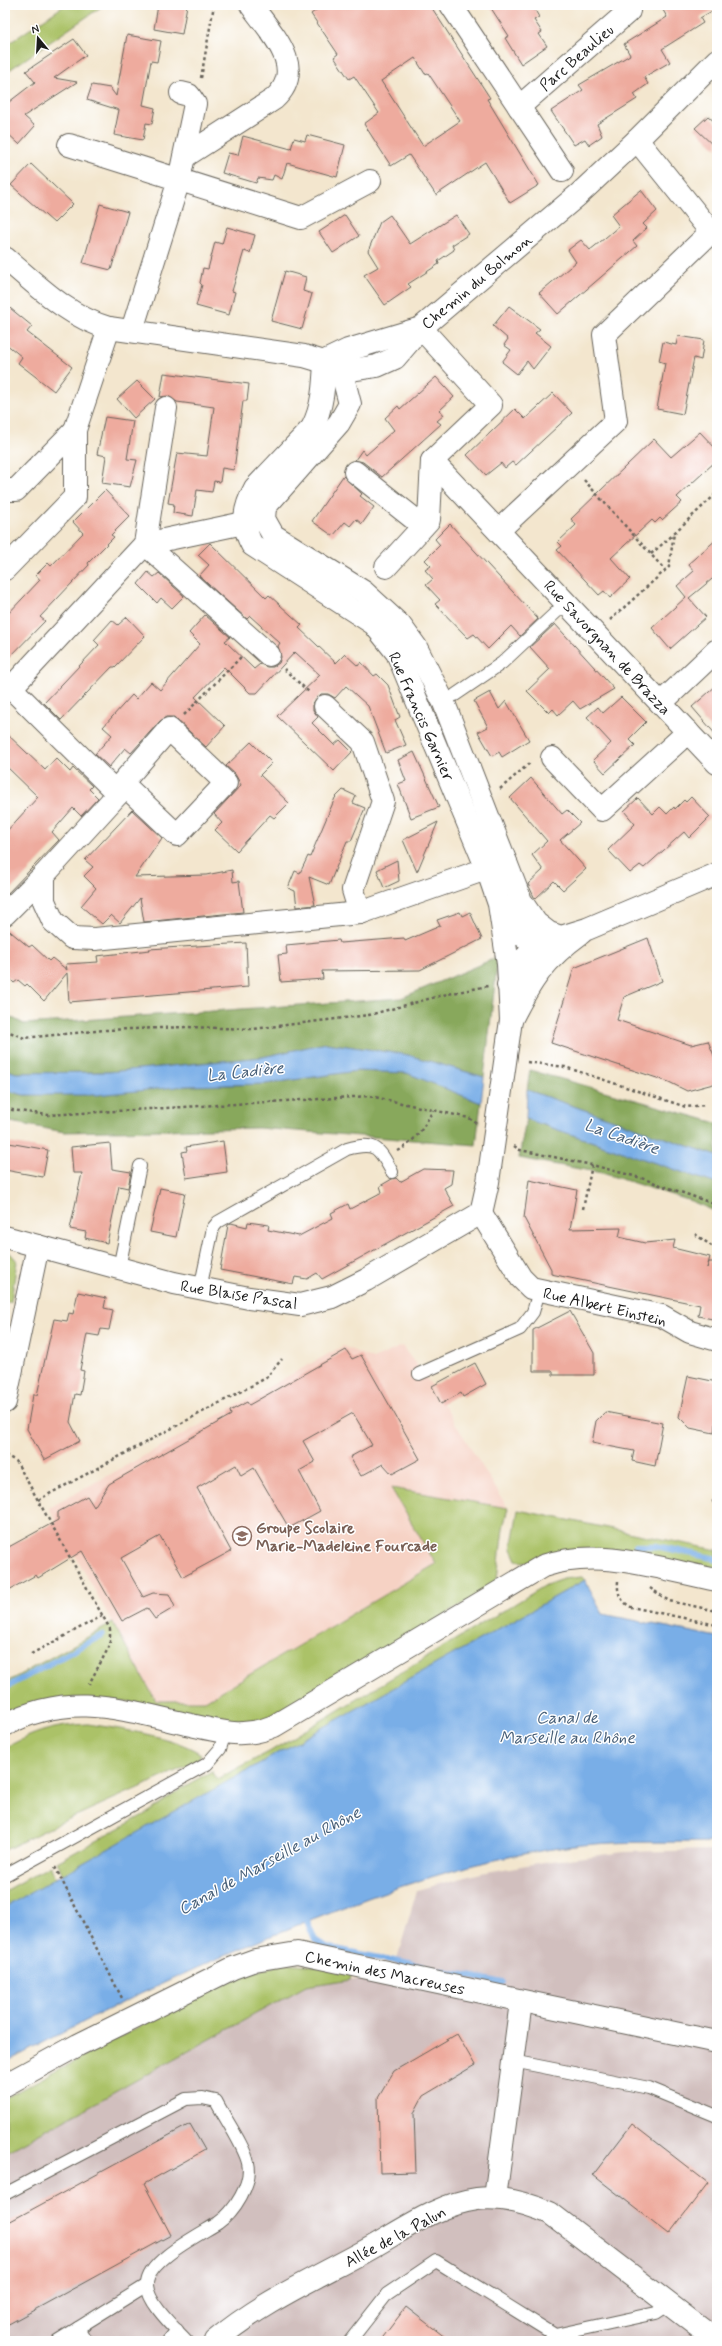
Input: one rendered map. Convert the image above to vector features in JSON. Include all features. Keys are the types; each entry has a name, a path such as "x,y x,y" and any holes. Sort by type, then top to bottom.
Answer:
{"street":[{"path":"184,157 274,99 284,90 289,78 286,60 251,5"},
{"path":"451,5 562,171"},
{"name":"Parc Beaulieu","path":"519,107 629,11 625,5"},
{"name":"Chemin du Bolmon","path":"325,361 348,350 421,328 578,195 637,140 717,60"},
{"path":"132,330 179,180 195,104 187,96"},
{"path":"498,530 616,420 604,335 714,234 637,140"},
{"path":"69,145 301,218 370,181"},
{"path":"5,258 74,314 90,323 110,328 132,330 325,361 352,370 377,366 395,358"},
{"path":"5,569 75,497 74,430 110,328"},
{"path":"145,544 254,521 339,423 363,386 395,358 421,328 491,405 432,460 429,520 386,566"},
{"path":"325,361 344,381 350,404"},
{"name":"Rue Francis Garnier","path":"325,361 322,400 318,416 312,428 256,488 248,500 244,513 254,521 268,528 281,541 364,592 400,625 416,647 444,703 483,804 496,866 499,904"},
{"path":"5,914 44,876 120,789 169,729 226,783 177,835 120,789 8,691 145,544 166,408"},
{"path":"5,490 16,490 74,430"},
{"name":"Rue Savorgnan de Brazza","path":"432,460 717,763"},
{"path":"355,472 424,526"},
{"name":"Rue Francis Garnier","path":"254,521 247,535 252,545 374,624 397,653 496,866 536,923 549,933 561,937"},
{"path":"145,544 262,649"},
{"path":"661,703 717,650"},
{"path":"325,706 363,742 383,801 353,890 360,913"},
{"path":"552,758 602,810 688,732"},
{"path":"44,876 44,901 52,921 72,938 95,939 360,913 496,866"},
{"path":"508,986 521,961 543,952 587,929 717,874"},
{"path":"499,904 514,926 543,952"},
{"path":"481,1213 488,1182 497,1125 504,1062 511,1020 508,964 499,904"},
{"path":"511,1020 535,976 543,952 561,937 587,929"},
{"name":"Rue Blaise Pascal","path":"5,1237 200,1289 300,1305 332,1297 366,1280 481,1213"},
{"name":"Rue Albert Einstein","path":"481,1213 521,1278 531,1288 539,1291 662,1316 690,1332 717,1340"},
{"path":"5,1402 38,1246"},
{"path":"5,1725 36,1711 70,1704 85,1704 118,1708 225,1733 253,1734 274,1726 515,1582 543,1566 558,1561 573,1558 606,1558 717,1580"},
{"name":"Chemin des Macreuses","path":"5,2085 78,2045 233,1968 277,1955 298,1953 521,2002 717,2042"},
{"path":"495,2198 521,2002"},
{"name":"Allée de la Palun","path":"215,2341 254,2312 438,2211 476,2199 495,2198 533,2205 550,2213 668,2305 717,2341"}],"lane":[{"path":"455,695 502,663 566,603"},
{"path":"200,1289 213,1228 218,1222 347,1149 363,1144 374,1146 384,1158 392,1172"},
{"path":"120,1268 140,1166"},
{"path":"419,1374 520,1328 533,1312 539,1291"},
{"path":"5,1874 207,1764 220,1749 225,1733"},
{"path":"513,2061 649,2088 717,2116"},
{"path":"5,2194 186,2099 202,2098 216,2101 248,2163 248,2178 242,2197 219,2222 192,2236 157,2266 151,2273 147,2285 57,2341"},
{"path":"350,2341 387,2294 436,2261 555,2335 656,2313 668,2305"},
{"path":"147,2285 156,2307 187,2341"},
{"path":"78,2328 86,2341"},
{"path":"168,2341 177,2330"}],"path":[{"path":"187,96 198,91 214,5"},
{"path":"570,464 665,570"},
{"path":"651,554 717,493"},
{"path":"595,633 669,567 674,533"},
{"path":"169,729 262,649 325,706"},
{"path":"483,804 533,760 552,758"},
{"path":"5,1030 24,1038 105,1030 187,1027 253,1029 369,1015 482,986 508,986"},
{"path":"504,1062 565,1067 686,1107 705,1106"},
{"path":"384,1158 406,1146 422,1130 434,1110"},
{"path":"583,1209 592,1165"},
{"path":"695,1234 717,1250"},
{"path":"38,1500 266,1378 282,1359"},
{"path":"5,1455 16,1462 110,1629 111,1639 88,1688"},
{"path":"712,1502 717,1500"},
{"path":"618,1574 617,1590 624,1603 631,1607 717,1625"},
{"path":"645,1584 669,1601 717,1611"},
{"path":"31,1654 102,1616"},
{"path":"56,1868 125,2003"}],"shaded area":[{"name":"Groupe Scolaire Marie-Madeleine Fourcade","path":"343,1346 373,1359 402,1346 432,1386 508,1508 391,1488 436,1564 205,1701 156,1701 49,1508"},
{"path":"717,1850 717,2341 5,2341 5,2153 306,1986 350,1979 390,1983 417,1890 481,1873 544,1862 624,1852"}],"green space":[{"path":"65,5 104,5 5,73 5,46"},
{"path":"498,957 484,1077 408,1055 326,1043 263,1057 109,1072 16,1073 5,1069 5,1014 24,1024 401,998"},
{"path":"530,1070 717,1123 717,1156 527,1090"},
{"path":"356,1071 407,1073 481,1103 476,1145 258,1128 64,1132 5,1121 5,1090 24,1095 186,1086 265,1084"},
{"path":"526,1119 717,1184 717,1212 691,1201 602,1173 519,1158"},
{"path":"5,1252 10,1253 17,1261 11,1302 5,1302"},
{"path":"391,1488 508,1508 503,1528 497,1579 493,1586 268,1721 251,1726 126,1701 5,1716 5,1683 113,1623 156,1701 205,1701 436,1564"},
{"path":"518,1510 717,1550 717,1572 533,1561 523,1563 516,1560 511,1549"},
{"path":"582,1577 585,1580 63,1875 57,1862 149,1812 185,1786 212,1771 217,1779 269,1752 546,1585 563,1579"},
{"path":"88,1724 162,1738 176,1742 201,1754 196,1762 60,1823 5,1850 5,1748 26,1737 45,1730"},
{"path":"50,1866 56,1879 9,1905 5,1899 5,1891"},
{"path":"286,1963 352,1973 350,1979 306,1986 5,2153 5,2098 195,1997 246,1974"}],"water":[{"name":"La Cadière","path":"326,1043 408,1055 484,1077 481,1103 407,1073 356,1071 265,1084 186,1086 97,1095 24,1095 5,1090 5,1069 16,1073 109,1072 263,1057"},
{"name":"La Cadière","path":"527,1090 717,1156 717,1184 526,1119"},
{"name":"Canal de Marseille au Rhône","path":"585,1580 603,1614 717,1637 717,1842 604,1843 566,1847 493,1860 422,1880 317,1917 212,1961 73,2027 5,2063 5,1907"}],"building":[{"path":"158,5 187,5 182,34 154,29"},
{"path":"323,5 430,5 490,98 487,99 539,185 510,203 485,162 436,195 409,155 391,166 364,124 379,113 354,76 349,79 334,57 338,54 311,14","holes":["415,58 425,74 428,73 460,121 423,146 381,81"]},
{"path":"489,5 532,5 539,17 534,20 542,32 539,34 547,46 521,64 505,38 509,36"},
{"path":"660,5 717,5 717,8 700,18 703,23 662,49 670,62 644,77 648,84 634,94 637,99 597,124 602,136 589,145 585,139 574,145 551,111 583,90 579,85 630,55 624,44 667,17"},
{"path":"127,35 161,41 157,62 151,61 143,105 155,108 152,124 146,123 143,140 114,135 119,110 87,100 92,85 110,88 116,96"},
{"path":"74,39 86,55 54,78 77,82 24,116 35,126 19,144 5,131 5,99 9,102 35,82 26,71"},
{"path":"708,116 717,124 717,149 695,128"},
{"path":"307,135 345,145 337,177 287,163 282,179 274,175 272,180 258,178 256,183 222,173 228,153 238,155 243,136 291,149 294,138 305,141"},
{"path":"31,164 73,204 54,223 11,185"},
{"path":"641,190 657,211 643,224 647,228 633,241 637,246 558,314 539,293 576,262 568,250 581,240 590,250 619,226 611,215"},
{"path":"100,204 128,212 111,270 83,263"},
{"path":"345,215 359,236 333,253 319,232"},
{"path":"390,215 410,244 456,215 469,234 452,245 454,250 438,261 439,264 408,284 411,287 385,305 364,275 378,267 368,251 380,222"},
{"path":"227,227 255,235 250,253 244,251 232,291 235,292 229,315 196,306 202,285 200,283 203,268 208,269 215,242 222,244"},
{"path":"285,271 306,277 303,291 312,294 302,329 271,321"},
{"path":"5,304 32,326 27,332 72,367 54,391 18,363 22,357 5,343"},
{"path":"509,306 540,329 535,333 551,346 533,369 527,361 517,374 502,362 511,350 504,345 508,339 493,326"},
{"path":"678,336 704,340 701,360 694,358 683,414 657,409 665,363 659,361 663,342 676,345"},
{"path":"164,373 249,384 247,401 243,401 234,470 222,468 220,482 214,481 212,492 197,490 193,516 173,513 174,504 168,503 177,453 207,456 214,407 177,402 168,396 160,397"},
{"path":"436,377 454,397 440,410 444,415 437,421 441,424 382,477 363,462 355,460 362,450 366,455 394,430 385,418 398,406 400,409"},
{"path":"137,381 155,399 134,418 117,399"},
{"path":"553,393 572,413 516,465 512,462 505,468 501,463 486,475 467,455 515,409 525,419"},
{"path":"105,417 133,421 127,459 137,460 130,487 102,483 106,456 97,454"},
{"path":"700,432 717,450 717,460 677,497 682,502 662,520 660,518 655,523 652,520 611,558 630,579 610,598 604,591 599,595 557,550 562,546 558,542 576,525 571,519 654,439 671,457"},
{"path":"343,476 362,494 360,496 374,507 362,524 356,519 350,526 345,522 333,536 312,521"},
{"path":"105,490 130,516 111,535 114,537 88,563 89,565 40,617 45,621 5,662 5,617 40,580 36,575 48,563 51,566 83,533 73,522"},
{"path":"450,524 538,619 520,636 511,626 488,649 474,634 468,638 435,604 440,600 426,585 433,579 425,570 431,566 425,560 440,545 435,539"},
{"path":"717,539 717,575 689,598 706,617 670,649 652,628 686,597 677,586 694,571 688,564"},
{"path":"210,543 266,598 269,595 302,625 299,628 336,663 345,654 358,666 361,662 374,676 377,674 388,685 400,717 395,720 406,745 386,753 368,706 346,686 335,698 328,694 321,694 313,703 313,710 318,717 312,723 334,745 340,740 352,752 334,771 277,716 320,675 295,652 257,693 250,693 224,667 195,697 225,726 206,747 174,717 166,717 160,721 131,753 125,748 109,767 95,754 112,735 103,727 132,695 136,699 151,682 160,690 200,644 189,633 205,615 230,637 225,641 254,669 260,664 267,667 273,667 279,663 281,657 278,646 280,643 250,616 247,619 199,576 209,565 198,555"},
{"path":"148,572 154,577 159,573 184,596 172,608 161,598 157,603 138,584"},
{"path":"127,617 145,636 115,667 112,667 61,720 44,703 99,645 94,640 112,620 118,625"},
{"path":"555,624 614,689 580,709 573,701 558,715 553,709 549,713 527,691 550,669 530,647"},
{"path":"717,685 717,736 692,707"},
{"path":"490,692 499,709 506,701 529,740 502,757 499,752 492,756 478,732 488,727 474,701"},
{"path":"621,697 646,722 629,739 635,745 605,773 593,760 611,743 587,717 598,707 603,713"},
{"path":"5,732 45,770 56,758 70,772 73,768 92,786 89,789 98,798 81,816 73,808 52,832 59,840 5,896 5,833 38,797 5,765"},
{"path":"251,742 272,763 260,775 289,803 274,818 270,815 237,851 215,830 222,823 214,814 241,785 235,774 226,766"},
{"path":"414,752 439,807 411,818 398,784 406,781 398,760"},
{"path":"531,778 562,814 567,810 580,823 560,840 586,869 563,890 554,881 535,899 528,884 543,870 532,855 547,841 510,798"},
{"path":"343,790 356,796 353,803 365,808 351,841 347,841 329,885 309,877 315,905 297,907 295,891 288,888 295,871 300,873 308,856 310,857 335,798"},
{"path":"691,797 710,817 689,838 684,832 644,868 640,865 630,873 608,850 635,824 624,811 638,798 653,814 660,807 667,814 674,807 675,809 684,800 686,802"},
{"path":"132,810 162,838 135,877 206,875 232,870 233,882 239,881 243,912 144,922 140,898 120,923 111,915 102,924 81,906 96,888 84,876 93,867 85,860"},
{"path":"438,822 417,872 403,840"},
{"path":"397,860 399,881 384,888 377,870"},
{"path":"460,912 462,916 470,912 482,939 420,970 322,971 323,979 281,982 278,955 287,954 286,945 339,940 340,943 404,938 405,941 440,926 437,920"},
{"path":"5,927 29,947 32,945 49,961 52,958 67,970 66,964 98,962 97,956 150,950 149,949 246,943 248,987 69,1002 67,973 44,1001 27,984 25,986 18,980 14,983 5,974"},
{"path":"648,938 662,981 624,997 617,1020 691,1045 708,1041 717,1063 717,1083 687,1091 669,1082 551,1043 574,968"},
{"path":"223,1141 227,1172 186,1178 182,1152 187,1151 186,1147"},
{"path":"9,1143 48,1150 43,1177 5,1170"},
{"path":"110,1143 112,1169 131,1172 128,1188 119,1186 107,1243 85,1238 86,1232 70,1229 82,1173 73,1173 71,1147"},
{"path":"423,1169 453,1170 451,1184 444,1188 454,1206 322,1279 317,1273 307,1279 295,1277 293,1284 220,1270 228,1225 231,1223 247,1227 248,1222 269,1225 268,1230 299,1236 333,1218 331,1213 348,1204 350,1209 382,1192 380,1186 392,1179 396,1178 400,1182"},
{"path":"529,1180 577,1190 570,1229 621,1228 619,1237 645,1243 675,1240 673,1248 710,1257 707,1268 709,1262 717,1262 717,1320 698,1316 700,1305 551,1274 551,1269 524,1218"},
{"path":"160,1188 185,1193 176,1237 150,1232"},
{"path":"78,1292 106,1298 104,1308 113,1310 109,1330 101,1329 99,1336 87,1334 80,1370 84,1371 80,1395 75,1394 70,1422 80,1441 44,1460 27,1429 33,1395 37,1395 54,1319 67,1321 69,1313 73,1314"},
{"path":"570,1311 594,1353 594,1375 553,1375 553,1371 533,1371 533,1330"},
{"path":"346,1350 352,1359 361,1355 420,1459 392,1474 383,1464 361,1476 350,1457 372,1445 353,1413 303,1441 315,1462 299,1471 320,1511 289,1528 254,1468 241,1476 236,1465 197,1488 231,1551 183,1577 160,1536 121,1558 143,1597 153,1593 169,1594 175,1607 155,1619 147,1608 122,1621 82,1551 38,1578 36,1575 5,1592 5,1549 58,1520 58,1512 87,1496 94,1507 109,1484 231,1415 230,1411 247,1402 249,1405"},
{"path":"475,1363 486,1384 463,1397 461,1393 441,1404 432,1386"},
{"path":"688,1376 717,1382 717,1425 715,1424 714,1433 690,1428 679,1417"},
{"path":"605,1412 663,1423 655,1466 632,1461 634,1451 592,1443 596,1421"},
{"path":"457,2034 475,2065 423,2096 414,2113 416,2172 380,2173 378,2098 394,2071"},
{"path":"190,2124 205,2150 144,2184 171,2235 5,2326 5,2224"},
{"path":"632,2124 708,2183 669,2234 593,2175"},
{"path":"406,2307 450,2341 380,2341"}],"waterway":[{"path":"636,1546 656,1546 717,1559"},
{"path":"5,1688 102,1635"},
{"path":"304,1914 315,1940 326,1947 503,1983"}],"place":[{"name":"Groupe Scolaire Marie-Madeleine Fourcade","path":"242,1536"}]}
